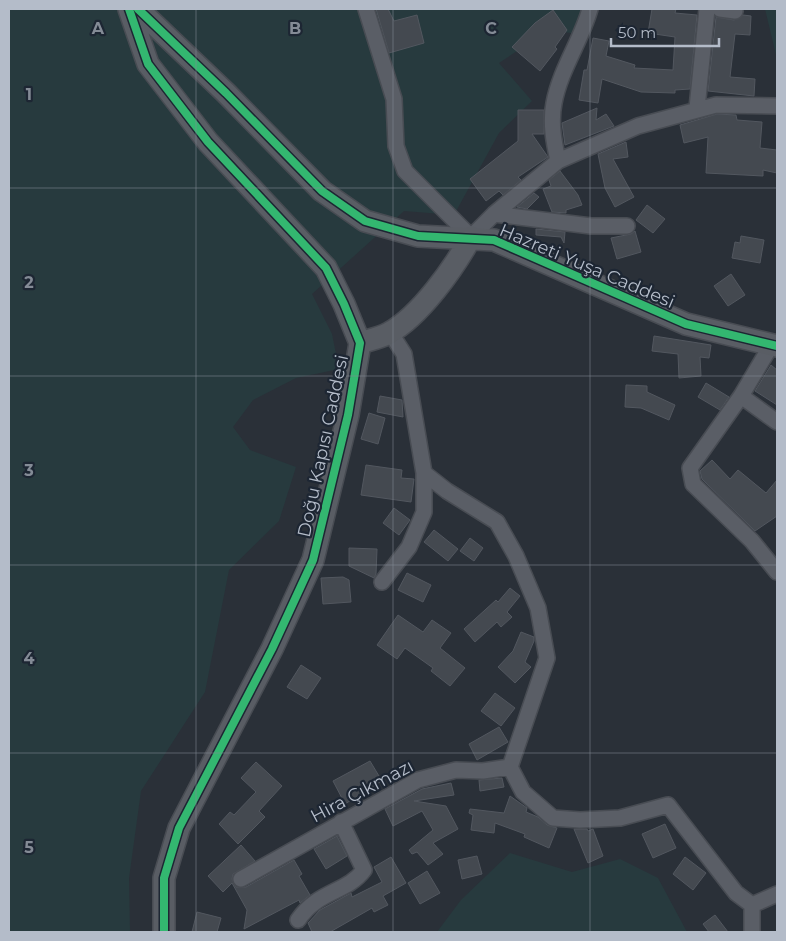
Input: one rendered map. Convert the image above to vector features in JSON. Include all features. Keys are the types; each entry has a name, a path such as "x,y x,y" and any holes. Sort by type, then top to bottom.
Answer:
{"street":[{"name":"Doğu Kapısı Caddesi","path":"129,9 148,64 208,142 326,268 344,304 360,343 348,415 313,560 272,649 179,828 164,878 164,932"},
{"name":"Hazreti Yuşa Caddesi","path":"138,9 322,191 365,220 418,236 471,237 494,240 686,324 775,345"},
{"path":"366,9 394,99 396,146 405,171 471,237 494,214 558,161 638,126 697,108 716,105 777,106"},
{"path":"558,161 552,132 553,104 561,78 583,31 590,9"},
{"path":"697,108 707,9"},
{"path":"494,214 591,226 627,226"},
{"name":"Hazreti Yuşa Caddesi","path":"360,343 390,332 422,305 462,253 471,237"},
{"path":"382,582 409,547 424,512 424,473 404,354 390,332"},
{"path":"775,345 690,468 692,484 752,541 777,572"},
{"path":"741,396 777,422"},
{"path":"424,473 447,491 497,522 516,556 538,608 547,658 510,767 523,792 552,818 580,820 620,818 668,804 736,893 752,905"},
{"name":"Hira Çıkmazı","path":"241,879 418,780 456,770 483,771 510,767"},
{"path":"298,920 306,907 321,897 358,879 364,870 341,822"},
{"path":"752,905 777,894"},
{"path":"752,905 752,932"}],"green space":[{"path":"9,9 587,9 580,35 550,29 499,63 532,101 499,133 454,215 404,211 312,294 332,334 339,369 296,378 253,400 233,427 250,450 296,467 279,521 229,570 205,692 141,791 129,878 130,932 9,932"},
{"path":"765,9 777,9 777,59"},
{"path":"510,853 572,872 620,859 658,878 687,932 437,932 461,900"}],"building":[{"path":"376,9 388,9 394,21 417,15 424,43 389,53"},
{"path":"652,9 676,9 675,13 697,15 690,89 675,90 675,93 641,92 602,79 598,103 579,100 584,70 587,70 593,38 609,41 606,56 635,65 634,68 673,70 675,37 648,33"},
{"path":"553,10 567,30 555,47 557,49 540,71 512,47 535,23"},
{"path":"743,15 751,16 750,35 735,34 730,77 755,79 754,96 708,91 716,17 734,20"},
{"path":"597,108 596,120 606,114 614,126 565,145 562,123"},
{"path":"518,110 544,110 544,134 532,134 548,157 518,177 521,180 503,195 499,191 486,201 470,179 518,141"},
{"path":"717,114 736,115 737,120 762,122 760,148 777,150 777,173 763,170 763,176 706,173 708,137 684,143 680,125"},
{"path":"626,142 628,157 613,159 634,197 615,207 605,188 598,154"},
{"path":"560,171 578,195 582,205 566,210 566,213 552,212 543,189 551,186 549,180"},
{"path":"534,193 539,197 527,209 517,207"},
{"path":"647,205 665,219 653,233 636,220"},
{"path":"536,229 565,232 564,243 561,237 536,235"},
{"path":"635,231 641,252 617,259 611,238 631,234"},
{"path":"741,236 764,240 760,263 732,258 735,242 740,243"},
{"path":"731,274 745,295 728,306 714,286"},
{"path":"654,336 711,345 709,358 700,357 701,376 679,378 678,354 652,351"},
{"path":"771,365 777,370 777,405 755,391"},
{"path":"706,383 729,397 720,410 698,397"},
{"path":"626,385 647,386 647,392 675,405 669,420 641,408 625,407"},
{"path":"380,396 402,400 403,417 377,412"},
{"path":"369,413 385,418 378,444 361,439"},
{"path":"712,460 730,479 738,470 766,493 777,480 777,516 755,531 702,479 700,471"},
{"path":"366,465 402,470 401,478 414,479 411,502 361,495"},
{"path":"394,508 410,520 399,535 383,523"},
{"path":"434,530 458,549 448,561 424,542"},
{"path":"470,538 483,548 474,561 460,551"},
{"path":"349,548 377,549 376,574 374,578 349,566"},
{"path":"407,573 431,585 423,602 398,590"},
{"path":"343,577 349,580 351,602 323,604 321,578"},
{"path":"510,588 520,596 507,612 512,617 501,627 497,622 475,642 464,629 496,600 498,602"},
{"path":"398,615 423,632 432,620 451,633 440,648 465,668 450,686 431,671 433,668 405,648 397,659 377,645"},
{"path":"521,632 534,637 525,662 531,667 515,683 498,667 513,651"},
{"path":"301,665 321,678 307,699 287,687"},
{"path":"495,693 515,708 501,726 481,711"},
{"path":"499,727 508,742 477,760 469,744"},
{"path":"370,761 382,781 345,804 333,781"},
{"path":"256,762 282,786 259,811 265,817 238,844 219,824 230,812 234,815 256,792 241,778"},
{"path":"502,778 504,787 480,791 479,780"},
{"path":"451,783 454,795 414,801 446,806 458,829 433,843 443,854 428,865 417,852 412,854 409,850 433,830 422,811 393,826 385,809 422,789"},
{"path":"510,796 527,808 526,812 538,817 547,825 557,828 549,848 524,837 525,834 495,823 494,833 471,830 473,815 469,813 470,809 504,813"},
{"path":"665,824 676,848 653,858 642,834"},
{"path":"574,829 587,829 588,831 593,829 603,856 588,863"},
{"path":"337,836 347,856 326,869 314,849"},
{"path":"241,845 255,861 233,874 232,879 236,887 246,887 294,860 302,874 299,876 310,895 300,903 299,900 244,929 247,910 232,883 223,892 208,876"},
{"path":"477,856 482,874 462,879 458,860"},
{"path":"391,857 406,883 383,896 388,905 374,912 372,908 330,932 312,932 308,923 320,910 351,893 352,897 382,882 374,867"},
{"path":"685,857 706,873 693,890 673,874"},
{"path":"427,871 440,893 420,904 408,883"},
{"path":"197,912 221,918 217,932 192,932"},
{"path":"715,915 728,932 709,932 703,924"}],"cycle path":[{"path":"129,9 148,64 208,142 326,268 344,304 360,343 348,415 313,560 272,649 179,828 164,878 164,932"},
{"path":"138,9 226,93 322,191 365,221 418,236 494,240 686,324 777,346"}]}
